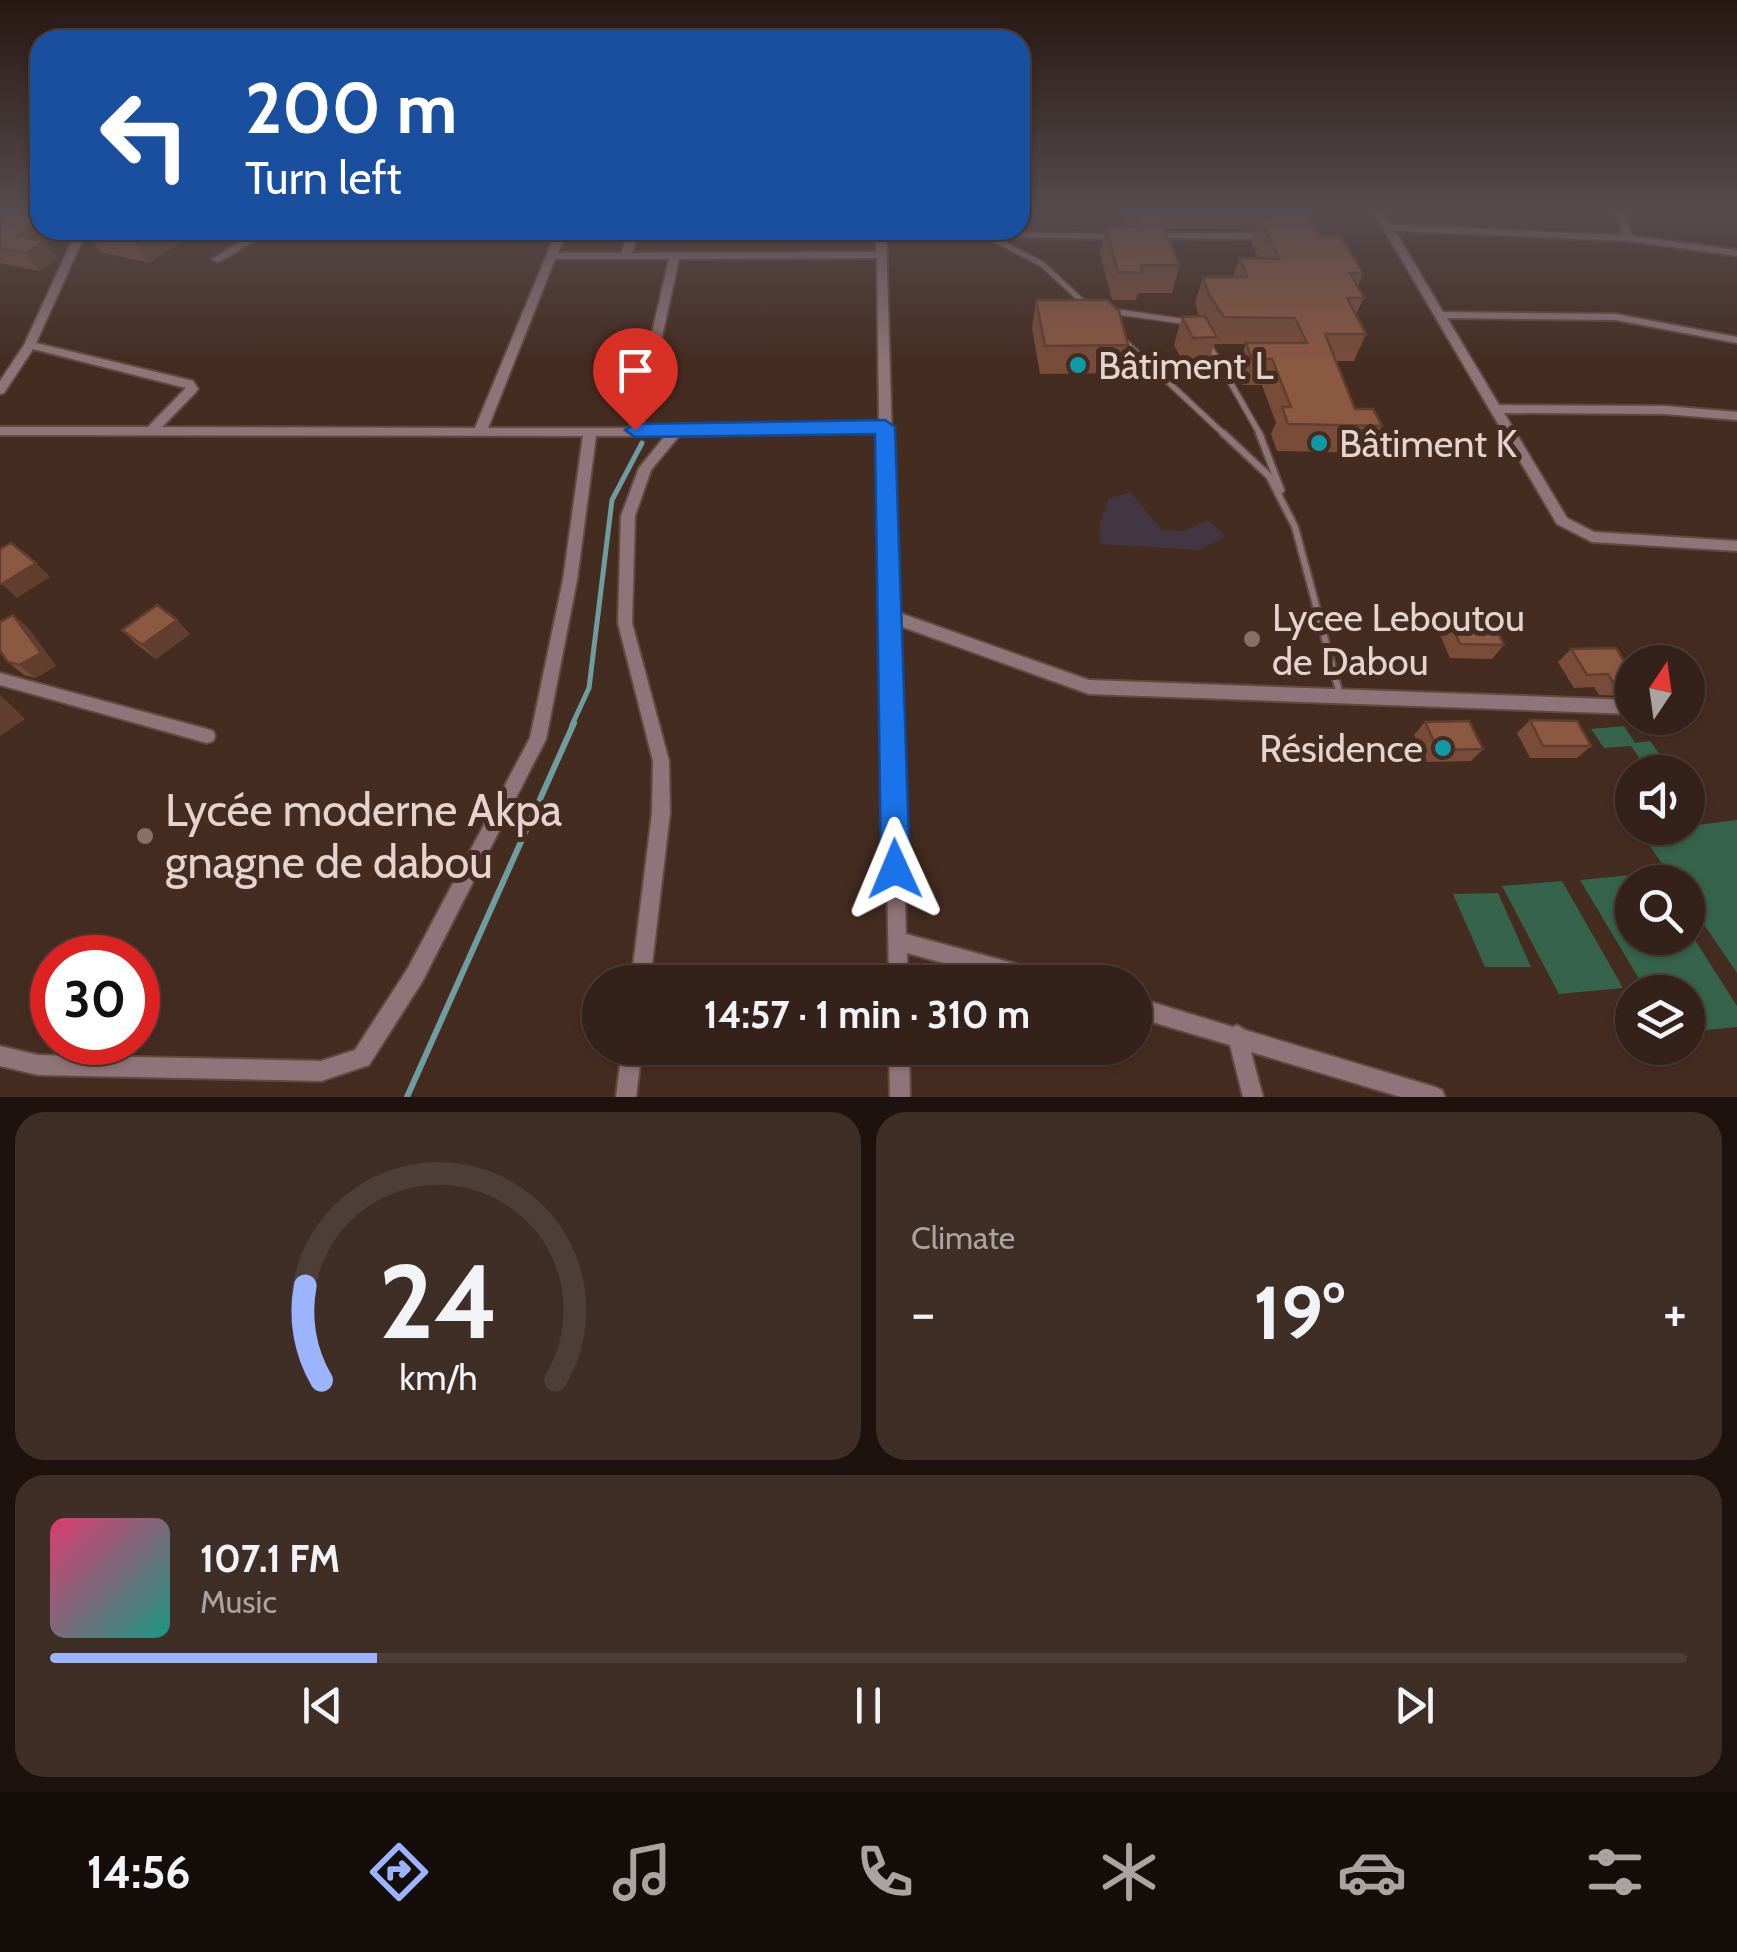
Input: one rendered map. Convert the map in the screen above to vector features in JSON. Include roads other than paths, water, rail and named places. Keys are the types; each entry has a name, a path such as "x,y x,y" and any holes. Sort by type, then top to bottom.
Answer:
{"street":[{"path":"0,390 30,345 67,262"},
{"path":"480,431 548,262"},
{"path":"635,430 673,262"},
{"path":"881,262 898,965"},
{"path":"1410,262 1562,521 1592,537 1737,546"},
{"path":"1441,314 1616,317 1737,340"},
{"path":"30,345 189,384 192,389 151,431"},
{"path":"1494,409 1665,410 1737,416"},
{"path":"0,431 676,432 885,427"},
{"path":"0,1056 38,1065 321,1071 362,1058 416,975 538,739 570,580 590,432"},
{"path":"642,965 660,813 661,761 625,623 628,516 645,468 676,432"},
{"path":"890,616 1088,687 1615,705"},
{"path":"0,680 207,736"},
{"path":"897,941 984,965"},
{"path":"1152,1012 1435,1097"},
{"path":"1237,1036 1252,1097"},
{"path":"626,1097 630,1065"},
{"path":"899,1065 900,1097"}],"lane":[{"path":"1038,262 1090,308"},
{"path":"1107,310 1198,326"},
{"path":"1119,336 1269,476 1285,501"},
{"path":"1207,342 1262,438 1299,537 1340,696"}],"waterway":[{"path":"572,725 589,688 612,500 642,443"},
{"path":"407,1097 574,723"}],"place":[{"name":"Bâtiment L","path":"1078,365"},
{"name":"Bâtiment K","path":"1319,443"},
{"name":"Lycee Leboutou de Dabou","path":"1252,639"},
{"name":"Résidence","path":"1443,748"},
{"name":"Lycée moderne Akpa gnagne de dabou","path":"145,836"}]}
